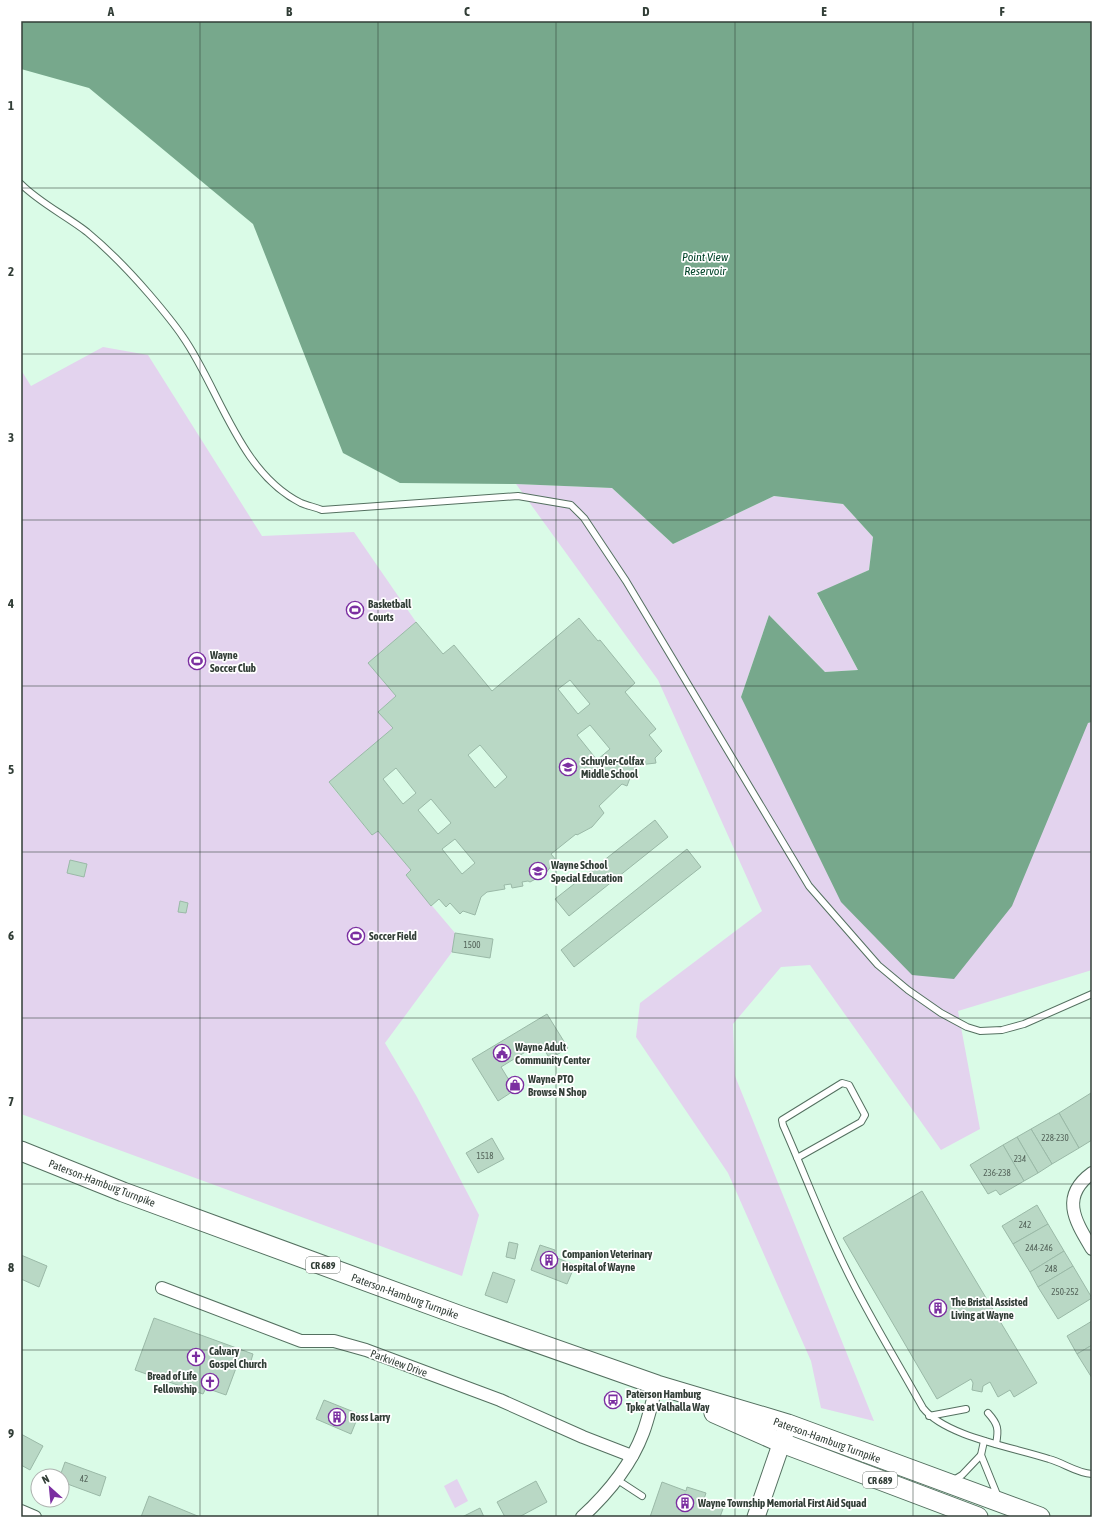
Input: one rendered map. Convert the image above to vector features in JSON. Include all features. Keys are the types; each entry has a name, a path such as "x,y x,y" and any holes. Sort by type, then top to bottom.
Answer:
{"main road":[{"name":"Paterson-Hamburg Turnpike","path":"21,1151 123,1192 453,1314 657,1385 788,1424 1040,1517"},
{"name":"Paterson-Hamburg Turnpike","path":"657,1385 701,1407 782,1443 978,1517"}],"street":[{"path":"1092,1173 1077,1188 1072,1201 1073,1213 1078,1226 1092,1249"},
{"name":"Parkview Drive","path":"162,1288 301,1341 334,1341 366,1350 500,1400 583,1437 632,1456"},
{"path":"582,1517 599,1501 632,1456 643,1434 657,1385"},
{"path":"756,1517 788,1424"},
{"path":"21,1512 34,1517"}],"lane":[{"path":"21,184 28,191 109,250 130,272 184,337 234,433 260,468 278,488 302,503 322,510 518,496 571,505 584,518 626,581 809,886 878,965 908,990 941,1013 967,1027 980,1031 1002,1030 1024,1024 1092,994"},
{"path":"797,1158 861,1122 864,1115 849,1085 842,1083 782,1120 797,1158 852,1280 922,1408 929,1416 946,1426 984,1441 1050,1459 1084,1473 1092,1474"},
{"path":"929,1416 966,1409"},
{"path":"988,1413 996,1422 998,1433 996,1444"},
{"path":"984,1441 981,1455 1000,1502"},
{"path":"948,1484 957,1478 981,1455"},
{"path":"616,1479 642,1496"}],"shaded area":[{"path":"103,347 148,355 262,536 354,532 416,622 368,663 396,696 378,712 393,728 329,783 372,835 378,831 411,870 406,875 455,933 452,952 385,1043 417,1097 479,1215 462,1276 21,1114 21,370 31,386"},
{"path":"516,484 612,488 673,544 774,496 843,504 873,537 869,570 817,594 858,670 825,672 769,615 741,697 1088,723 1092,722 1092,970 958,1011 980,1129 941,1150 810,965 781,967 733,1024 735,1076 874,1421 821,1408 811,1361 728,1173 636,1037 640,1003 762,911 658,680"},
{"path":"457,1479 468,1501 455,1508 444,1486"}],"water":[{"name":"Point View Reservoir","path":"21,21 1092,21 1092,722 1088,723 1012,906 954,979 912,975 841,902 741,697 769,615 825,672 858,670 817,593 869,570 873,537 843,504 774,496 673,544 612,488 516,484 400,483 343,453 253,224 89,88 21,69"}],"building":[{"name":"Schuyler-Colfax Middle School","path":"579,618 598,641 600,640 635,683 625,692 656,729 649,735 662,751 655,758 656,763 639,765 633,770 627,786 622,784 599,806 604,813 592,827 577,835 576,834 551,854 556,860 545,874 530,882 522,882 523,886 512,888 511,884 504,885 505,889 487,892 481,897 475,915 463,911 460,914 450,903 446,907 439,899 431,906 406,875 411,870 378,831 372,835 329,782 393,728 378,712 396,696 368,663 416,622 443,654 454,645 492,691","holes":["570,680 590,704 578,714 558,689","590,725 610,749 597,760 577,735","480,745 507,777 495,788 468,755","396,768 416,793 403,804 383,779","431,799 451,823 438,834 418,810","455,839 475,863 462,874 442,849"]},
{"path":"655,820 668,837 569,916 555,899"},
{"path":"687,849 701,867 574,967 561,950"},
{"path":"70,860 87,864 84,877 67,873"},
{"path":"180,901 188,903 186,913 178,912"},
{"path":"455,933 493,939 490,958 452,952"},
{"name":"Wayne Adult Community Center","path":"547,1014 568,1048 550,1059 540,1043 501,1067 515,1090 498,1101 472,1059"},
{"path":"1091,1093 1092,1140 1079,1148 1059,1113"},
{"path":"1059,1113 1079,1148 1052,1164 1031,1129"},
{"path":"1031,1129 1052,1164 1038,1173 1017,1137"},
{"path":"1017,1137 1038,1173 1024,1181 1003,1145"},
{"path":"492,1138 504,1159 478,1173 466,1153"},
{"path":"1003,1145 1024,1181 1000,1195 996,1190 988,1194 970,1165"},
{"name":"The Bristal Assisted Living at Wayne","path":"922,1191 1037,1383 1014,1397 1010,1390 998,1397 990,1382 983,1386 982,1392 972,1390 973,1383 971,1379 937,1399 843,1238"},
{"path":"1037,1205 1048,1224 1013,1244 1002,1226"},
{"path":"1048,1224 1064,1251 1030,1272 1013,1244"},
{"path":"509,1242 518,1244 515,1259 506,1257"},
{"name":"Companion Veterinary Hospital of Wayne","path":"540,1245 555,1250 552,1256 575,1265 567,1284 531,1270"},
{"path":"1064,1251 1073,1266 1038,1287 1030,1272"},
{"path":"21,1255 47,1266 39,1287 21,1279"},
{"path":"1073,1266 1092,1298 1058,1319 1038,1287"},
{"path":"493,1272 515,1280 507,1303 485,1295"},
{"name":"Calvary Gospel Church","path":"154,1318 253,1354 250,1364 239,1360 226,1395 206,1388 203,1394 135,1370"},
{"path":"1092,1321 1092,1345 1077,1354 1067,1336"},
{"path":"1092,1345 1092,1378 1077,1354"},
{"path":"611,1397 617,1400 616,1403 609,1401"},
{"name":"Ross Larry","path":"324,1400 359,1414 351,1434 316,1419"},
{"path":"21,1434 43,1446 30,1470 21,1465"},
{"path":"65,1462 106,1477 100,1496 70,1485 70,1468 63,1468"},
{"path":"536,1481 547,1502 519,1517 505,1517 497,1502"},
{"name":"Wayne Township Memorial First Aid Squad","path":"662,1482 686,1491 687,1487 706,1493 704,1499 724,1506 720,1517 650,1517"},
{"path":"149,1496 200,1517 141,1517"},
{"path":"480,1508 484,1517 462,1517"}],"place":[{"name":"Basketball Courts","path":"355,610"},
{"name":"Wayne Soccer Club","path":"197,661"},
{"name":"Schuyler-Colfax Middle School","path":"568,767"},
{"name":"Wayne School Special Education","path":"538,871"},
{"name":"Soccer Field","path":"356,936"},
{"name":"Wayne Adult Community Center","path":"502,1053"},
{"name":"Wayne PTO Browse N Shop","path":"515,1085"},
{"name":"Companion Veterinary Hospital of Wayne","path":"549,1260"},
{"name":"The Bristal Assisted Living at Wayne","path":"938,1308"},
{"name":"Calvary Gospel Church","path":"196,1357"},
{"name":"Bread of Life Fellowship","path":"210,1382"},
{"name":"Paterson Hamburg Tpke at Valhalla Way","path":"613,1400"},
{"name":"Ross Larry","path":"337,1417"},
{"name":"Wayne Township Memorial First Aid Squad","path":"685,1503"}]}
